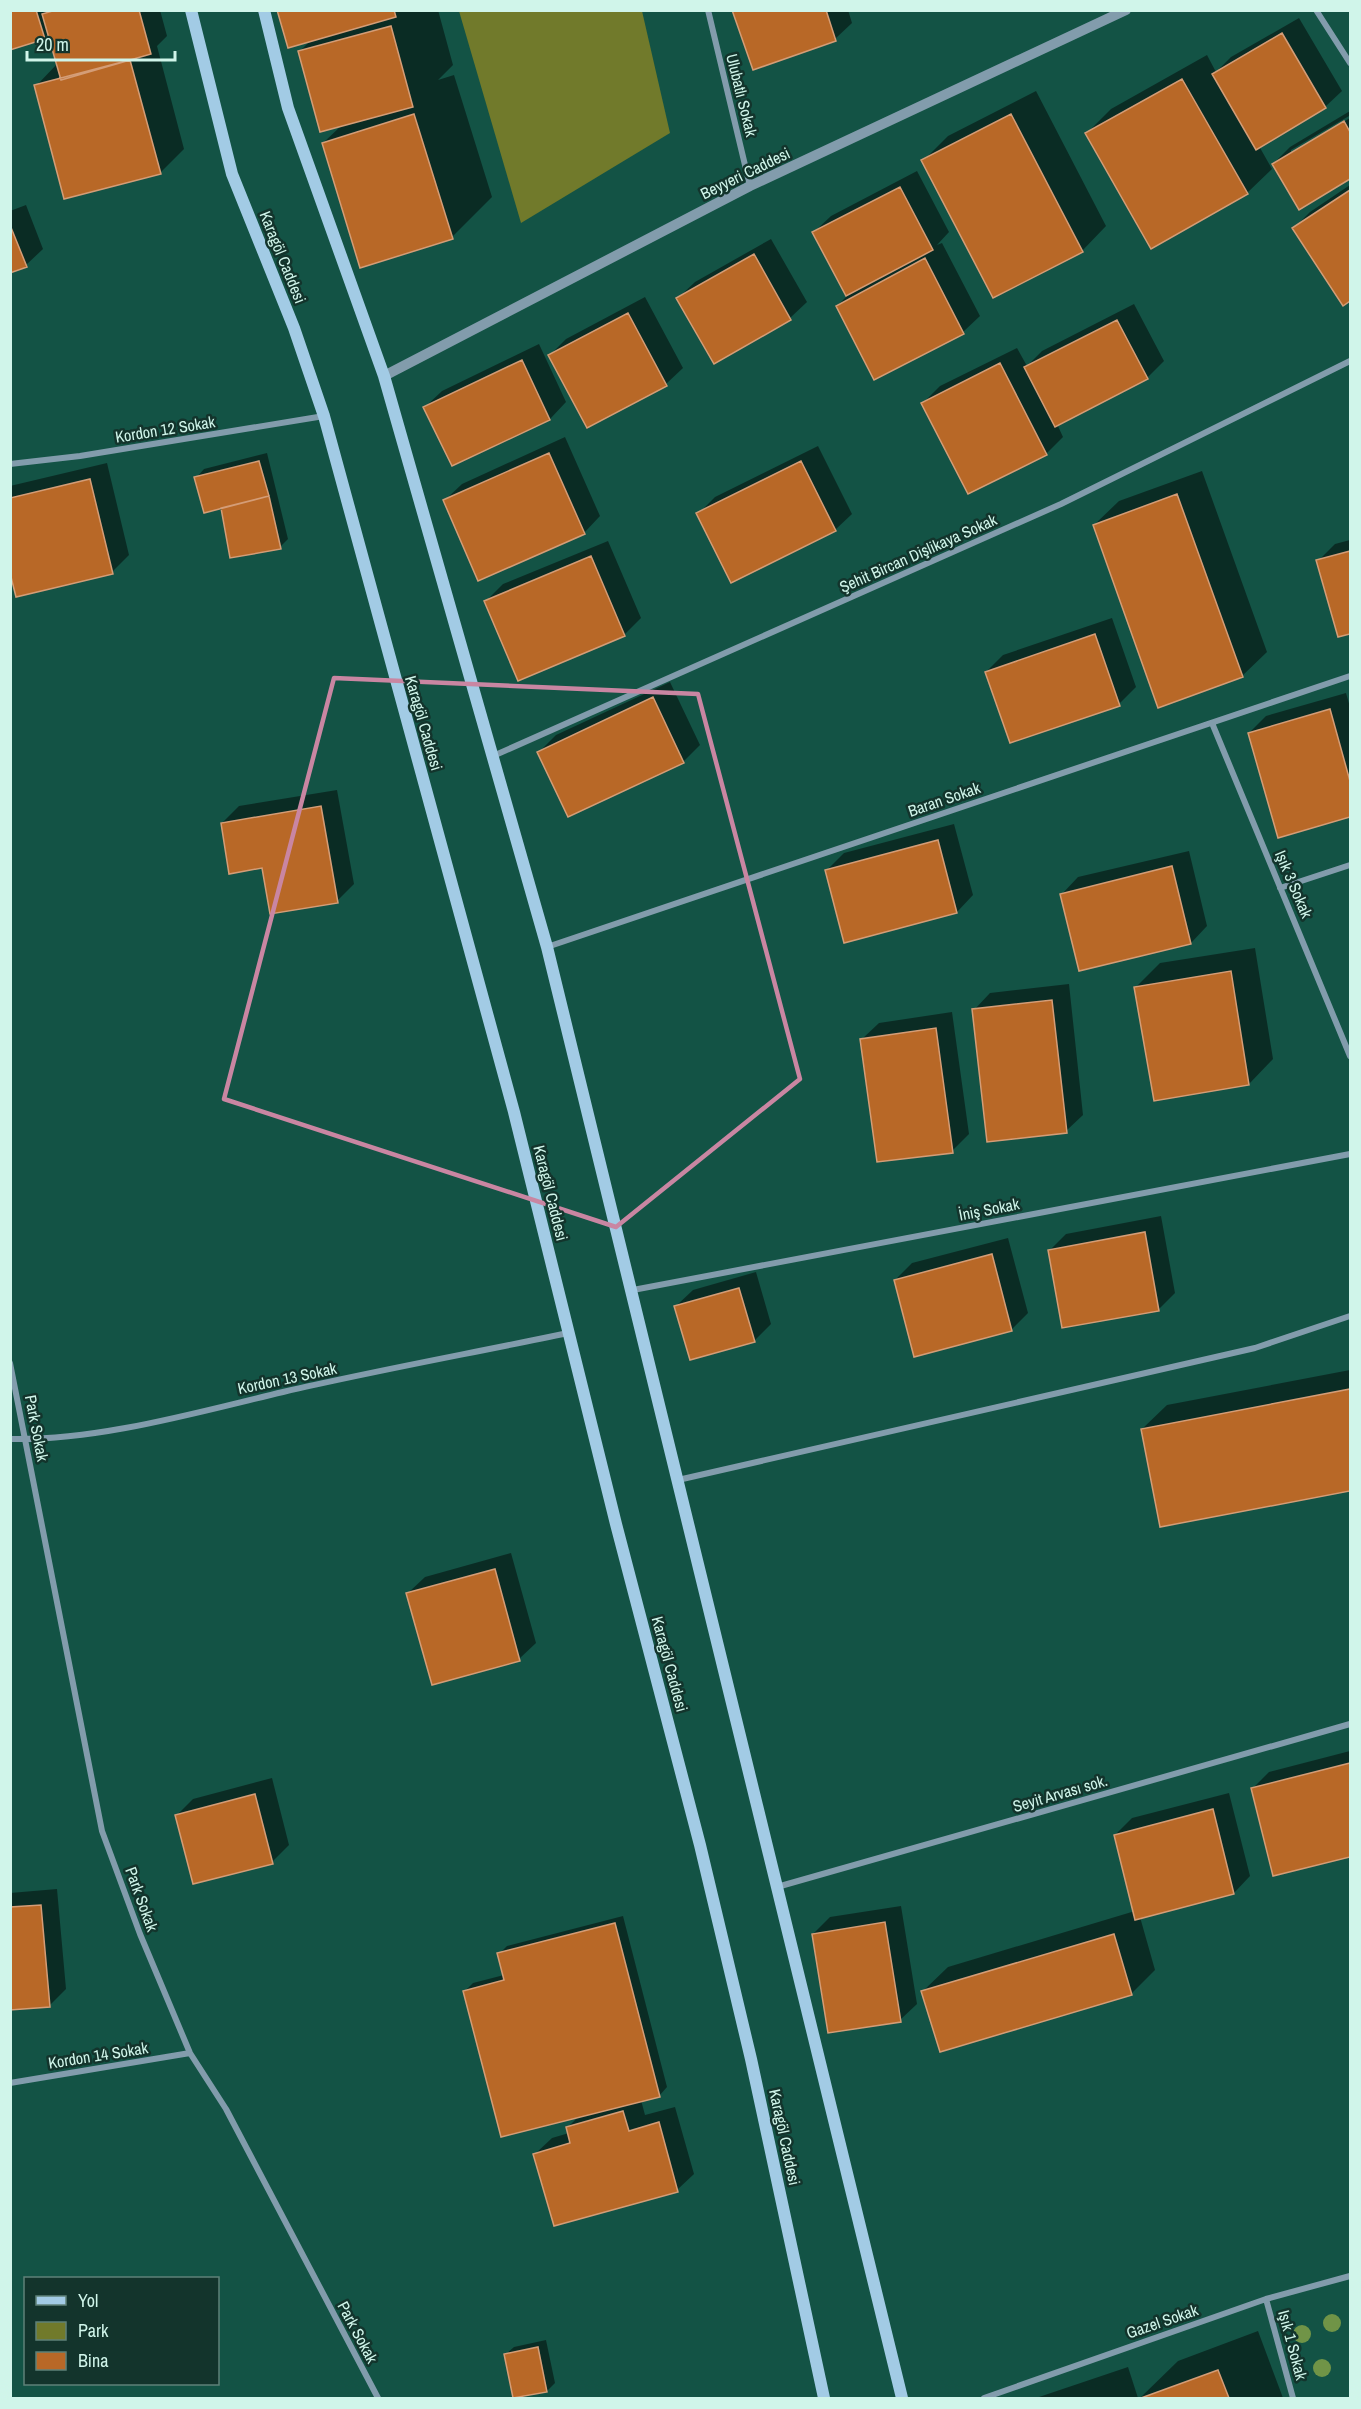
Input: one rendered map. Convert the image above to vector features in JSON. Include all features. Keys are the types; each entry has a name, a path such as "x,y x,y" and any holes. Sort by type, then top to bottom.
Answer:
{"main road":[{"name":"Karagöl Caddesi","path":"191,10 232,174 294,328 324,416 466,933 700,1845 752,2059 824,2398"},
{"path":"264,10 288,108 384,376 490,758 547,947 633,1290 902,2398"}],"street":[{"name":"Ulubatlı Sokak","path":"708,10 750,186"},
{"path":"1316,10 1350,63"},
{"name":"Beyyeri Caddesi","path":"384,376 750,186 1119,13"},
{"name":"Şehit Bircan Dişlikaya Sokak","path":"490,758 1060,504 1350,361"},
{"name":"Kordon 12 Sokak","path":"10,464 80,456 324,416"},
{"name":"Baran Sokak","path":"547,947 1350,676"},
{"name":"Işık 3 Sokak","path":"1212,723 1350,1056"},
{"path":"1280,888 1350,865"},
{"name":"İniş Sokak","path":"633,1290 1350,1154"},
{"path":"678,1480 1255,1348 1350,1316"},
{"name":"Kordon 13 Sokak","path":"10,1439 25,1440 109,1430 178,1417 285,1392 568,1333"},
{"name":"Park Sokak","path":"10,1363 102,1830 140,1934 190,2053 226,2109 378,2398"},
{"name":"Seyit Arvası sok.","path":"777,1887 1350,1724"},
{"name":"Kordon 14 Sokak","path":"10,2083 190,2053"},
{"name":"Gazel Sokak","path":"984,2398 1266,2299 1350,2276"},
{"name":"Işık 1 Sokak","path":"1266,2299 1293,2398"}],"highlighted area":[{"path":"334,678 698,694 800,1079 616,1227 224,1099"}],"green space":[{"path":"459,11 642,11 670,133 521,223"}],"building":[{"path":"10,10 36,10 45,39 10,50"},
{"path":"56,10 139,10 151,54 61,80 42,14"},
{"path":"277,10 394,10 396,17 288,48"},
{"path":"732,10 826,10 836,41 753,70"},
{"path":"391,26 413,107 320,132 298,51"},
{"path":"1282,33 1326,108 1256,150 1212,74"},
{"path":"130,60 161,174 64,199 34,85"},
{"path":"1182,79 1248,194 1151,249 1085,133"},
{"path":"414,114 453,239 360,268 322,143"},
{"path":"1011,114 1083,252 993,298 921,160"},
{"path":"1344,121 1350,132 1350,179 1299,210 1272,164"},
{"path":"900,187 933,250 846,296 812,232"},
{"path":"1350,190 1350,301 1343,306 1292,228"},
{"path":"10,225 27,267 10,273"},
{"path":"754,254 791,320 714,364 676,298"},
{"path":"925,258 964,334 874,380 836,306"},
{"path":"628,313 667,386 587,428 548,355"},
{"path":"1117,320 1148,379 1055,427 1024,367"},
{"path":"522,360 550,420 452,466 423,407"},
{"path":"1000,363 1047,455 968,494 921,403"},
{"path":"549,453 585,534 478,581 443,500"},
{"path":"259,461 269,496 204,513 194,477"},
{"path":"801,461 836,531 731,583 696,513"},
{"path":"90,479 113,574 16,597 10,573 10,498"},
{"path":"1177,494 1243,677 1158,708 1093,525"},
{"path":"269,496 281,549 230,558 221,508"},
{"path":"1350,551 1350,634 1338,637 1316,560"},
{"path":"591,556 625,636 518,681 484,601"},
{"path":"1095,634 1120,706 1010,743 985,672"},
{"path":"653,697 684,763 568,817 537,752"},
{"path":"1330,709 1350,781 1350,817 1278,838 1248,733"},
{"path":"321,806 338,903 270,914 262,868 229,874 221,823"},
{"path":"938,840 957,913 844,943 825,870"},
{"path":"1172,866 1191,944 1079,971 1060,894"},
{"path":"1231,971 1249,1085 1154,1101 1134,987"},
{"path":"1052,1000 1067,1133 987,1142 972,1009"},
{"path":"936,1028 953,1153 877,1162 860,1039"},
{"path":"1145,1232 1159,1311 1062,1328 1048,1250"},
{"path":"992,1254 1012,1331 914,1357 894,1280"},
{"path":"739,1288 755,1342 690,1360 674,1306"},
{"path":"1350,1389 1350,1491 1160,1527 1141,1429"},
{"path":"495,1569 520,1661 432,1685 406,1593"},
{"path":"1350,1763 1350,1857 1273,1876 1251,1788"},
{"path":"255,1794 273,1864 193,1884 175,1815"},
{"path":"1213,1809 1234,1894 1135,1920 1114,1835"},
{"path":"41,1905 50,2007 10,2010 10,1907"},
{"path":"885,1922 901,2022 828,2033 812,1934"},
{"path":"615,1923 660,2097 501,2137 463,1991 504,1980 497,1953"},
{"path":"1114,1934 1132,1995 940,2052 921,1991"},
{"path":"623,2111 629,2131 659,2122 678,2192 554,2226 533,2154 570,2143 566,2127"},
{"path":"538,2347 547,2392 513,2398 504,2354"},
{"path":"1218,2370 1229,2398 1141,2398"}]}
